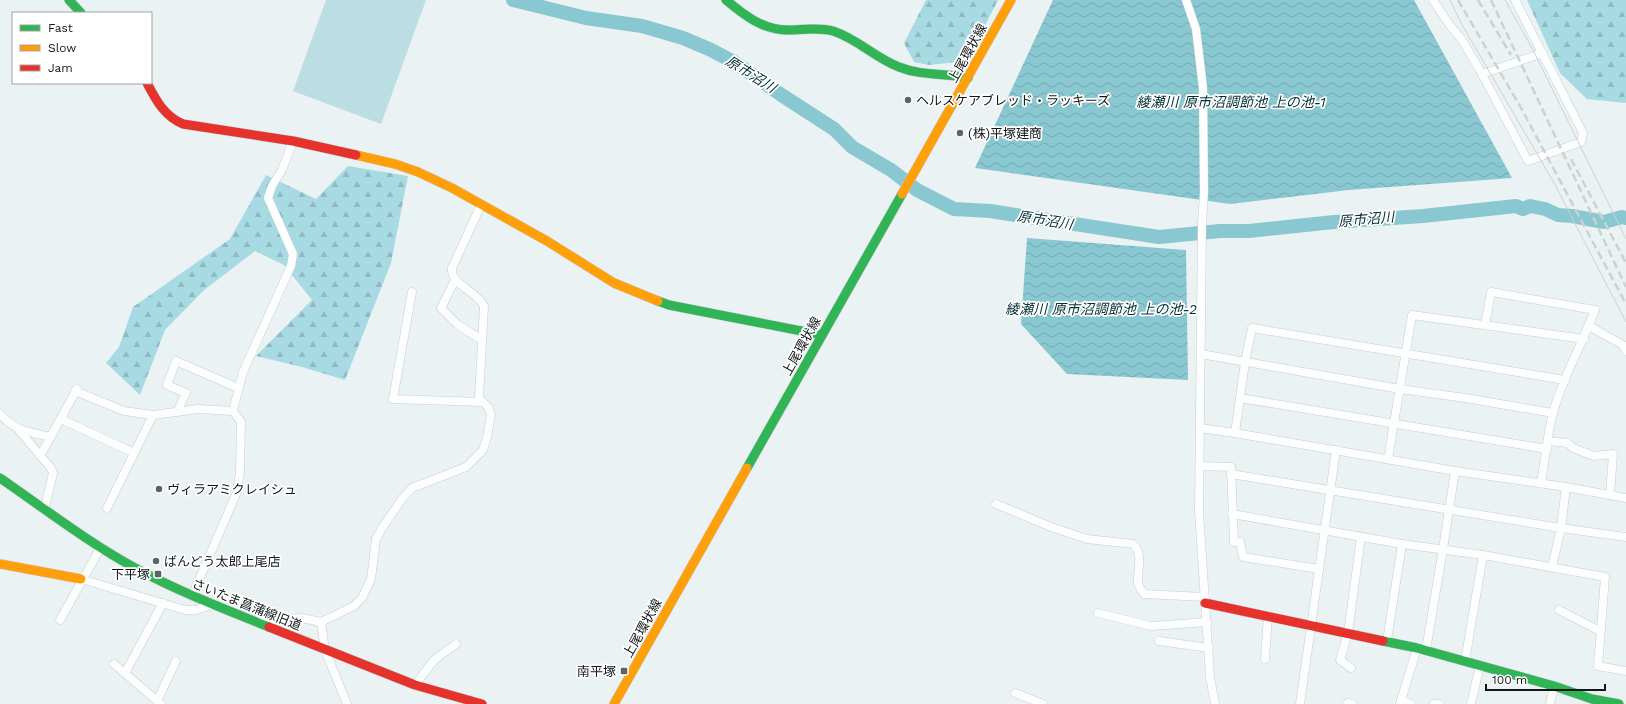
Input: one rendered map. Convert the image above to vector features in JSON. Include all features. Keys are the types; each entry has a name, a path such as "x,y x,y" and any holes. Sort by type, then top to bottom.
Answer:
{"street":[{"path":"69,0 80,12"},
{"path":"726,0 757,24 784,30 817,28 830,30 842,34 899,67 929,74 955,75 968,78"},
{"name":"上尾環状線","path":"614,704 1011,0"},
{"path":"1186,0 1196,29 1203,88 1204,192 1202,224 1199,511 1210,677 1215,704"},
{"path":"1433,0 1462,40 1482,74 1528,161 1581,142 1583,133 1515,0"},
{"path":"1482,74 1542,53"},
{"path":"148,84 164,112 176,122 293,141 394,164 418,172 452,188 547,241 614,283 648,298 669,305 822,335"},
{"path":"192,596 237,492 240,472 241,422 233,411 238,388 243,372 291,266 293,254 268,198 272,186 282,170 293,141"},
{"path":"253,622 302,618 321,622 354,606 362,598 371,579 376,539 402,499 412,488 466,467 483,450 491,415 489,408 479,398 484,306 480,298 454,280 451,273 481,205"},
{"path":"454,280 441,308 458,325 482,340"},
{"path":"412,292 393,399 482,402"},
{"path":"1486,325 1491,292 1595,310 1584,339 1565,380 1553,413 1541,483"},
{"path":"1388,459 1412,314 1584,339"},
{"path":"1589,326 1625,346"},
{"path":"1235,433 1245,362 1252,328 1565,380"},
{"path":"1201,354 1400,389 1553,413"},
{"path":"178,412 186,393 167,384 176,361 238,388"},
{"path":"40,456 76,390 124,411 153,415 198,408 233,411"},
{"path":"1240,398 1394,423 1548,445 1568,443 1573,448 1594,456 1613,454 1610,495"},
{"path":"0,414 16,428 53,473 45,507"},
{"path":"107,508 153,415"},
{"path":"60,419 134,453"},
{"path":"16,428 50,437"},
{"path":"1200,428 1626,498"},
{"path":"1300,704 1336,450"},
{"path":"1200,466 1231,467 1234,542 1240,542 1243,557 1319,570"},
{"path":"1410,704 1400,702 1421,649 1443,549 1455,471"},
{"path":"1231,474 1561,528 1626,537"},
{"name":"さいたま菖蒲線旧道","path":"3,481 45,507 100,547 137,569 210,605 415,685 482,704"},
{"path":"1552,567 1561,528 1566,487"},
{"path":"996,504 1051,527 1087,539 1133,544 1139,552 1138,585 1144,594 1205,600 1268,616 1387,641 1554,686 1591,701 1619,704"},
{"path":"1232,514 1324,531 1402,544 1483,555 1605,577 1598,666 1626,671"},
{"path":"1351,668 1340,660 1348,633 1361,537"},
{"path":"1387,641 1402,544"},
{"path":"60,620 81,579 100,547"},
{"path":"1465,661 1483,555"},
{"path":"0,564 81,579 186,610 196,610 210,605"},
{"path":"125,673 163,603"},
{"path":"1559,610 1600,631"},
{"path":"1098,613 1152,626 1207,622"},
{"path":"1265,659 1268,616"},
{"path":"321,622 325,650 347,704"},
{"path":"1159,641 1209,648"},
{"path":"415,685 434,660 456,644"},
{"path":"114,664 159,702 176,660"},
{"path":"1471,704 1480,665"},
{"path":"1550,704 1554,686"},
{"path":"1015,693 1039,703"},
{"path":"1434,704 1439,704"}],"green space":[{"path":"926,0 998,0 967,61 929,65 914,62 904,43"},
{"path":"1527,0 1626,0 1626,103 1587,99 1560,73"},
{"path":"348,166 408,176 391,263 345,380 302,367 256,356 312,300 284,265 255,251 203,291 165,330 140,395 106,363 119,347 133,307 230,239 266,175 316,199"}],"shaded area":[{"path":"326,0 426,0 381,124 293,91"}],"water":[{"name":"綾瀬川 原市沼調節池 上の池-1","path":"1053,0 1414,0 1512,178 1349,190 1230,204 975,168"},
{"name":"綾瀬川 原市沼調節池 上の池-2","path":"1027,238 1186,250 1188,380 1067,374 1021,324"}],"waterway":[{"name":"原市沼川","path":"513,0 586,18 642,26 683,38 709,49 734,62 834,129 852,147 891,170 917,190 954,209 990,211 1159,237 1423,216 1516,206 1523,209 1530,206 1545,209 1558,215 1604,222 1622,217 1626,218"}],"tram line":[{"path":"1450,0 1461,23 1554,183 1626,322"},
{"path":"1505,0 1532,48 1626,239"}],"railway":[{"path":"1458,0 1520,106 1626,304"},
{"path":"1478,0 1511,55"},
{"path":"1491,0 1626,287"},
{"path":"1571,159 1626,263"}],"traffic: fast":[{"path":"69,0 80,12"},
{"path":"726,0 754,21 770,27 787,30 816,29 833,31 842,34 882,59 907,70 968,78"},
{"path":"747,468 902,194"},
{"path":"658,301 669,305 822,335"},
{"path":"0,478 84,537 137,569 186,593 269,627"},
{"path":"1383,641 1417,648 1554,686 1592,699 1619,704"}],"traffic: slow":[{"path":"902,194 1011,0"},
{"path":"356,155 395,164 418,172 452,188 547,241 614,283 658,301"},
{"path":"614,704 747,468"},
{"path":"0,564 81,579"}],"traffic: jam":[{"path":"148,84 161,107 176,121 183,124 293,141 356,155"},
{"path":"1205,603 1383,641"},
{"path":"269,627 415,685 482,704"}],"place":[{"name":"ヘルスケアブレッド・ラッキーズ","path":"908,100"},
{"name":"(株)平塚建商","path":"960,133"},
{"name":"ヴィラアミクレイシュ","path":"159,489"},
{"name":"ばんどう太郎上尾店","path":"156,561"},
{"name":"下平塚","path":"158,574"},
{"name":"南平塚","path":"624,671"}]}
